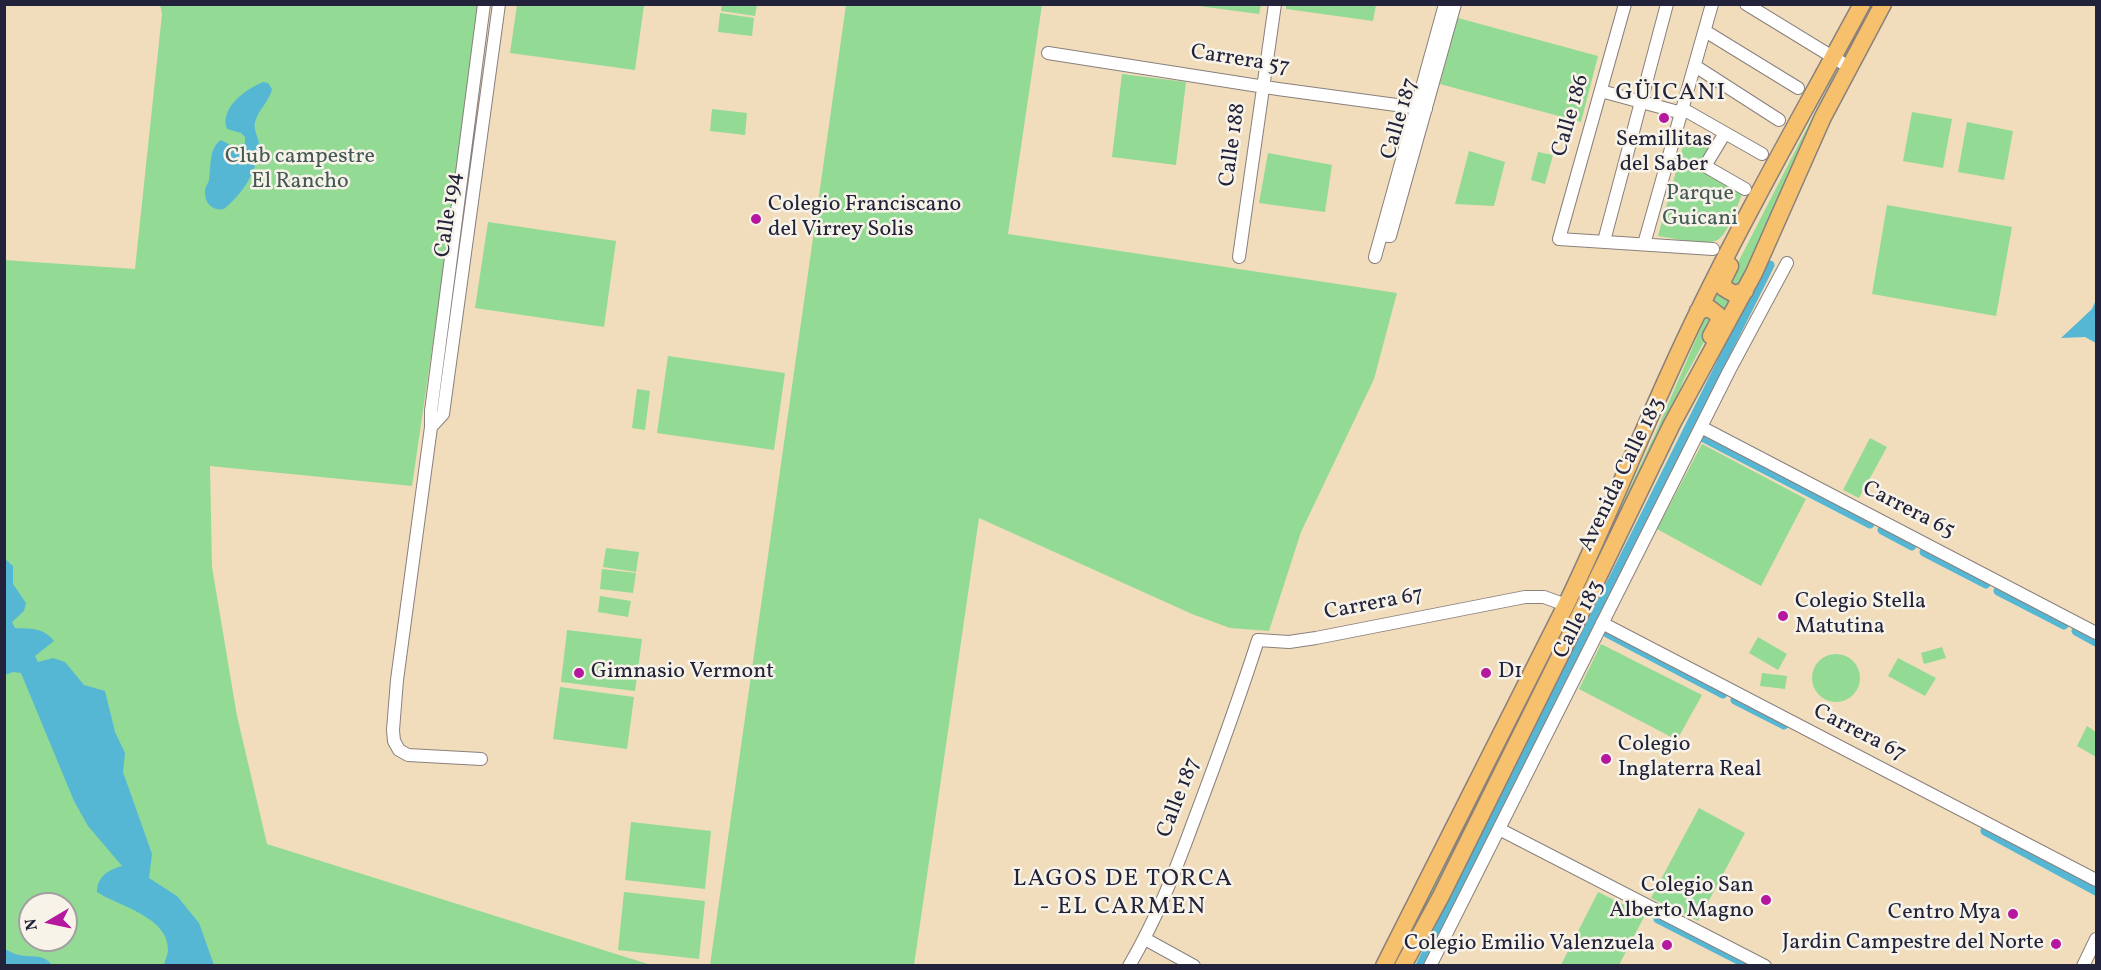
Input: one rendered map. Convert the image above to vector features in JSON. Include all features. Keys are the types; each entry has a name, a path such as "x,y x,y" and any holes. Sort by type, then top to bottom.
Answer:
{"main road":[{"name":"Avenida Calle 183","path":"1384,966 1566,605 1752,192 1834,57 1862,4"},
{"name":"Avenida Calle 183","path":"1404,966 1559,658 1680,408 1745,291 1823,117 1883,4"},
{"path":"1745,291 1740,294 1729,292 1724,288 1723,280 1745,237 1752,192"},
{"path":"1680,408 1694,366 1719,321 1717,313 1711,309 1704,308 1698,311"}],"street":[{"name":"Calle 194","path":"481,759 408,755 399,750 394,741 393,730 397,681 484,4"},
{"name":"Calle 194","path":"431,427 443,414 499,4"},
{"name":"Calle 188","path":"1239,256 1275,4"},
{"name":"Calle 187","path":"1421,109 1445,4"},
{"name":"Calle 187","path":"1375,257 1455,4"},
{"name":"Calle 186","path":"1604,241 1559,239 1625,4"},
{"path":"1667,4 1604,241 1713,249"},
{"path":"1644,244 1712,4"},
{"path":"1746,4 1849,67"},
{"path":"1705,31 1798,88"},
{"name":"Carrera 57","path":"1048,53 1421,109"},
{"path":"1695,66 1779,120"},
{"path":"1601,91 1682,111 1762,153"},
{"path":"1725,132 1705,166 1752,192"},
{"name":"Calle 183","path":"1430,966 1701,427 1787,263"},
{"name":"Carrera 65","path":"1701,427 2097,633"},
{"name":"Carrera 67","path":"1258,640 1289,642 1316,638 1525,597 1544,597 1566,605"},
{"name":"Carrera 67","path":"1602,623 2097,880"},
{"name":"Calle 187","path":"1129,966 1172,878 1219,756 1258,640"},
{"path":"1499,828 1766,966"},
{"path":"1144,939 1194,966"},
{"path":"2083,966 2097,939"}],"green space":[{"path":"1261,4 1259,14 1191,5"},
{"path":"1286,4 1376,5 1373,21 1286,9"},
{"name":"Club campestre El Rancho","path":"160,5 478,5 445,260 412,486 210,466 212,567 237,716 267,844 651,965 5,965 4,260 135,269 162,14"},
{"path":"517,5 644,5 635,70 510,53"},
{"path":"722,5 757,5 755,16 721,11"},
{"path":"846,5 1042,5 1008,234 1397,293 1374,379 1301,532 1269,631 1230,628 1192,614 979,518 914,965 710,965"},
{"path":"720,13 754,18 752,36 718,32"},
{"path":"1458,18 1598,56 1581,122 1440,84"},
{"path":"1122,74 1186,82 1176,165 1112,157"},
{"path":"1833,77 1836,79 1743,283 1739,287 1728,282"},
{"path":"712,109 747,113 745,135 710,131"},
{"path":"1912,112 1952,119 1943,168 1903,161"},
{"path":"1967,122 2013,131 2004,180 1958,172"},
{"name":"Parque Guicani","path":"1687,132 1711,146 1698,169 1743,192 1726,230 1719,239 1714,241 1699,242 1658,236"},
{"path":"1469,151 1505,162 1494,206 1455,204"},
{"path":"1538,152 1553,155 1545,184 1531,180"},
{"path":"1268,153 1332,165 1325,212 1259,203"},
{"path":"1887,205 2012,227 1996,316 1872,294"},
{"path":"488,222 616,241 604,327 475,308"},
{"path":"1717,287 1735,296 1724,315 1709,305"},
{"path":"1713,315 1705,340 1685,377 1661,435 1397,965 1393,966 1586,581 1656,432 1706,316"},
{"path":"668,356 785,373 774,450 657,433"},
{"path":"637,389 650,391 645,430 632,428"},
{"path":"1870,438 1887,447 1859,498 1843,490"},
{"path":"1702,444 1806,499 1761,586 1657,529"},
{"path":"606,548 639,552 636,572 603,567"},
{"path":"602,569 636,573 633,593 600,589"},
{"path":"600,596 631,601 628,617 598,612"},
{"path":"567,630 642,639 635,691 561,682"},
{"path":"1758,637 1787,654 1778,670 1749,653"},
{"path":"1601,644 1702,695 1677,740 1579,689"},
{"path":"1942,647 1946,658 1924,664 1921,653"},
{"path":"1831,654 1841,654 1853,661 1860,673 1860,683 1853,695 1841,702 1831,702 1816,691 1812,683 1812,673 1823,658"},
{"path":"1898,658 1936,678 1925,696 1888,676"},
{"path":"1762,673 1787,676 1785,689 1760,686"},
{"path":"560,687 634,697 627,749 553,739"},
{"path":"2087,726 2096,732 2096,757 2077,746"},
{"path":"1699,808 1745,833 1698,921 1651,898"},
{"path":"631,822 711,831 705,889 625,880"},
{"path":"624,892 705,901 699,959 618,950"},
{"path":"1598,892 1645,915 1619,965 1561,965"}],"water":[{"path":"263,82 268,83 272,89 255,122 259,145 256,164 248,181 231,202 224,209 214,208 208,204 205,191 214,147 221,140 232,146 240,147 245,143 245,137 241,133 227,129 227,114 242,94"},
{"path":"2096,300 2096,343 2085,337 2061,338 2092,309"},
{"path":"5,559 13,566 13,584 26,603 24,611 12,622 15,628 41,631 54,641 35,656 38,662 53,658 65,662 84,685 105,691 115,732 125,753 123,772 152,854 149,878 177,896 199,923 214,965 164,965 168,951 161,929 141,914 97,892 101,878 122,866 88,826 74,801 21,673 13,672 5,675"},
{"path":"5,949 19,955 41,957 52,965 5,965"}],"waterway":[{"path":"1420,966 1770,265"},
{"path":"1702,437 1870,524"},
{"path":"1882,530 1912,546"},
{"path":"1924,552 1986,584"},
{"path":"1998,591 2064,625"},
{"path":"2076,631 2096,642"},
{"path":"1607,633 1723,694"},
{"path":"1735,700 1784,725"},
{"path":"1985,831 2096,891"},
{"path":"1630,904 1646,912"},
{"path":"1658,919 1750,966"}],"place":[{"name":"Semillitas del Saber","path":"1664,118"},
{"name":"Colegio Franciscano del Virrey Solis","path":"756,219"},
{"name":"Colegio Stella Matutina","path":"1783,616"},
{"name":"Gimnasio Vermont","path":"579,673"},
{"name":"D1","path":"1486,673"},
{"name":"Colegio Inglaterra Real","path":"1606,759"},
{"name":"Colegio San Alberto Magno","path":"1766,900"},
{"name":"Centro Mya","path":"2013,914"},
{"name":"Jardin Campestre del Norte","path":"2056,944"},
{"name":"Colegio Emilio Valenzuela","path":"1667,945"}],"district":[{"name":"GÜICANI","path":"1671,95"},
{"name":"LAGOS DE TORCA - EL CARMEN","path":"1123,895"}]}
